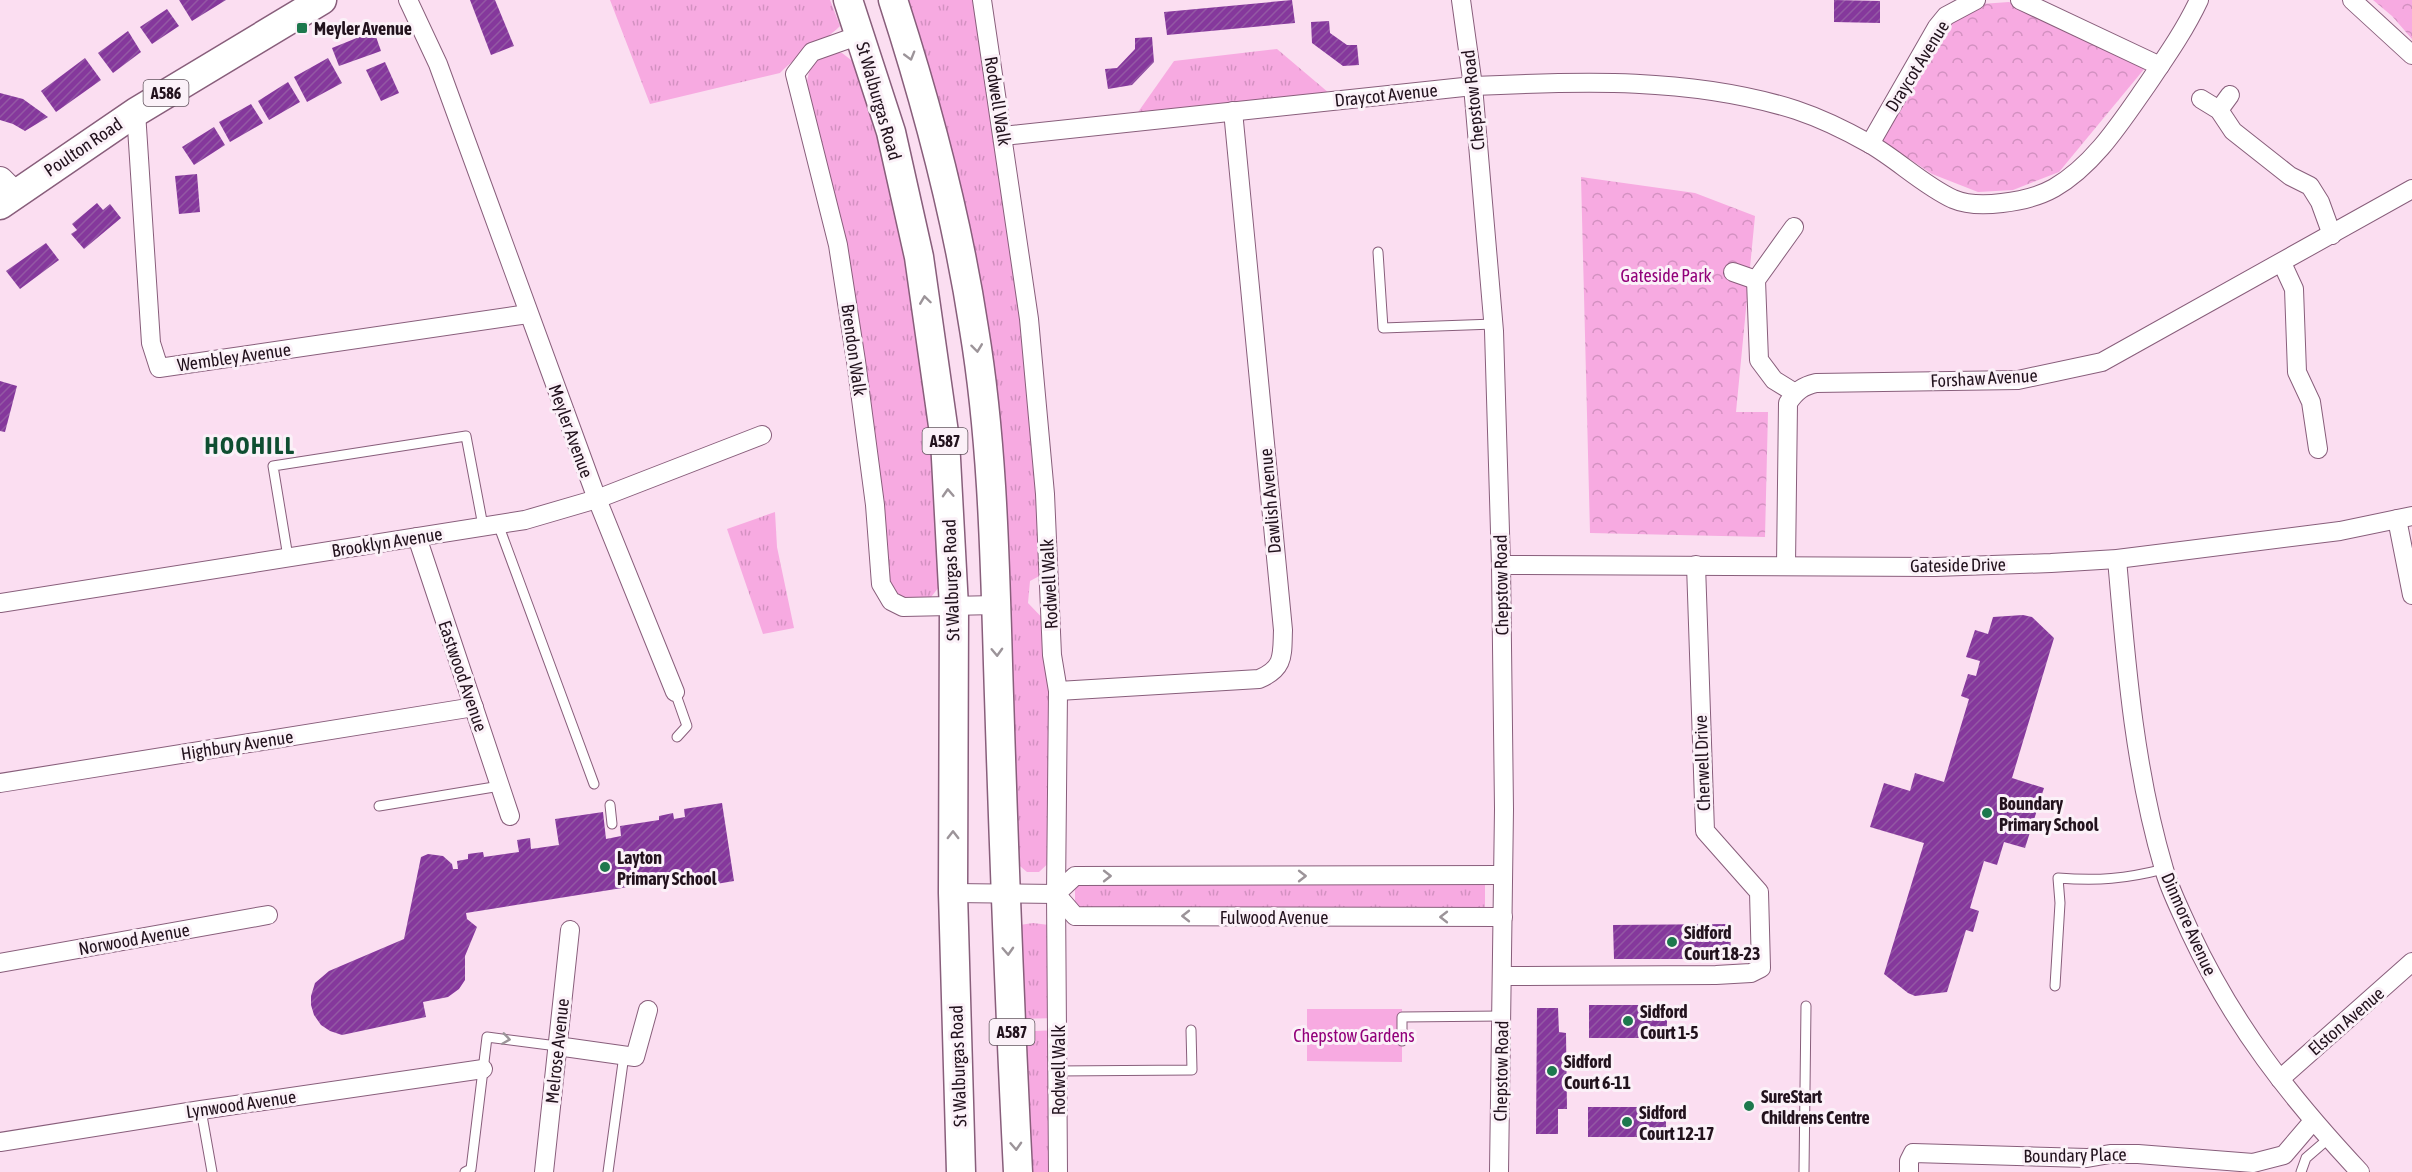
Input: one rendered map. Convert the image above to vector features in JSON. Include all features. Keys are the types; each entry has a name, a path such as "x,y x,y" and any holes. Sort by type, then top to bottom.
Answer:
{"main road":[{"name":"Poulton Road","path":"5,193 322,0"},
{"name":"St Walburgas Road","path":"848,0 891,132 919,257 945,440 954,607 953,893 961,1172"},
{"name":"A587","path":"893,0 936,144 955,221 975,332 989,460 1018,1172"}],"street":[{"name":"Meyler Avenue","path":"408,0 438,64 597,499 675,692"},
{"name":"Rodwell Walk","path":"982,0 1035,371 1045,494 1052,655 1058,691 1056,894 1058,1172"},
{"name":"Chepstow Road","path":"1461,0 1473,86 1494,324 1501,565 1503,875 1499,1172"},
{"name":"Draycot Avenue","path":"1870,144 1937,27 1946,16 1976,0"},
{"path":"2020,0 2160,66"},
{"name":"Draycot Avenue","path":"1003,136 1473,86 1614,83 1723,93 1798,111 1870,144 1953,199 1970,203 1992,204 2037,196 2055,188 2092,156 2119,125 2160,66 2189,21 2199,0"},
{"path":"2352,0 2412,55"},
{"name":"Brendon Walk","path":"860,35 812,52 795,75 838,245 875,505 881,584 891,601 903,607 996,605"},
{"path":"2201,99 2225,103 2233,131 2290,176 2310,186 2320,202 2331,235"},
{"name":"Dawlish Avenue","path":"1058,691 1259,679 1277,668 1282,657 1283,630 1233,111"},
{"name":"Wembley Avenue","path":"136,112 151,343 159,368 528,315"},
{"name":"Forshaw Avenue","path":"1795,393 1805,386 1816,383 2018,380 2102,362 2412,189"},
{"path":"1786,565 1787,418 1788,403 1795,393 1774,380 1759,360 1756,280 1794,227"},
{"path":"2282,263 2294,289 2294,343 2297,372 2311,402 2318,449"},
{"path":"1733,272 1756,280"},
{"name":"Brooklyn Avenue","path":"0,603 525,520 597,499 762,435"},
{"path":"2404,517 2412,595"},
{"name":"Gateside Drive","path":"1501,565 1935,567 2051,564 2116,559 2340,531 2404,517"},
{"name":"Eastwood Avenue","path":"417,537 510,816"},
{"name":"Dinmore Avenue","path":"2116,559 2130,708 2140,765 2164,869 2173,895 2212,977 2245,1033 2313,1121 2360,1172"},
{"name":"Cherwell Drive","path":"1502,975 1751,974 1761,968 1759,892 1704,831 1696,565"},
{"name":"Highbury Avenue","path":"0,783 474,707"},
{"path":"953,893 1056,894 1075,876 1503,875"},
{"name":"Fulwood Avenue","path":"1056,894 1076,916 1503,917"},
{"name":"Norwood Avenue","path":"0,963 268,915"},
{"name":"Melrose Avenue","path":"544,1172 570,930"},
{"name":"Elston Avenue","path":"2280,1079 2412,962"},
{"path":"557,1046 635,1057 648,1010"},
{"name":"Lynwood Avenue","path":"0,1142 483,1069"},
{"name":"Boundary Place","path":"1909,1172 1909,1161 1913,1153 2086,1165 2110,1154 2138,1154 2236,1167 2284,1155 2313,1121"}],"lane":[{"path":"1377,252 1383,328 1494,324"},
{"path":"288,557 273,466 466,436 490,525 594,784"},
{"path":"675,692 687,726 677,737"},
{"path":"379,806 500,786"},
{"path":"610,805 612,824"},
{"path":"2055,986 2060,903 2058,878 2095,881 2164,869"},
{"path":"1804,1172 1806,1006"},
{"path":"1402,1041 1402,1017 1501,1016"},
{"path":"1057,1071 1192,1070 1191,1030"},
{"path":"472,1171 487,1037 557,1046"},
{"path":"608,1172 624,1055"},
{"path":"201,1110 212,1172"},
{"path":"2301,1172 2306,1158 2328,1138"}],"green space":[{"path":"610,0 830,0 840,26 780,73 650,104"},
{"path":"893,0 982,0 1006,152 1045,573 1030,581 1028,603 1051,627 1057,855 1039,872 1027,872 1007,855 985,417"},
{"path":"2373,0 2412,0 2412,39 2392,16"},
{"path":"2009,2 2145,68 2059,172 2013,190 1978,192 1932,174 1881,140 1953,18 1981,4"},
{"path":"1277,49 1329,93 1136,115 1174,61"},
{"path":"824,52 842,53 855,63 884,163 909,267 931,422 942,583 928,601 891,601 838,245 807,81 811,64"},
{"name":"Gateside Park","path":"1581,177 1695,193 1755,216 1736,412 1768,412 1765,537 1590,533"},
{"path":"775,512 777,547 794,628 763,634 727,529"},
{"path":"1485,875 1485,917 1075,916 1075,876"},
{"path":"1033,923 1057,926 1058,1018 1012,1019 1020,925"},
{"name":"Chepstow Gardens","path":"1307,1009 1402,1009 1402,1062 1307,1061"},
{"path":"1058,1030 1060,1172 1018,1172 1012,1032"}],"building":[{"path":"179,0 226,0 192,21"},
{"path":"470,0 495,0 514,46 491,55"},
{"path":"1292,0 1295,23 1167,35 1164,12"},
{"path":"1834,0 1880,1 1880,23 1834,22"},
{"path":"167,9 179,26 152,44 140,27"},
{"path":"1329,21 1330,33 1347,45 1357,45 1359,65 1343,66 1312,43 1311,22"},
{"path":"128,31 141,52 113,73 98,53"},
{"path":"374,31 381,51 339,66 332,48"},
{"path":"1152,37 1154,62 1132,85 1108,89 1105,69 1117,68 1135,49 1135,38"},
{"path":"85,58 101,80 56,112 41,91"},
{"path":"328,58 342,83 307,102 294,77"},
{"path":"385,62 399,93 381,101 366,70"},
{"path":"288,82 300,102 269,120 258,101"},
{"path":"0,93 23,99 48,117 25,131 0,120"},
{"path":"251,104 263,123 230,142 219,122"},
{"path":"214,127 225,145 194,165 182,147"},
{"path":"197,174 200,212 179,214 175,176"},
{"path":"97,203 103,210 110,204 121,218 84,249 71,234 77,230 72,224"},
{"path":"46,243 59,260 20,289 6,271"},
{"path":"0,381 17,386 5,432 0,431"},
{"path":"2023,615 2032,617 2054,638 2012,778 2044,788 2025,848 2004,842 1997,865 1984,861 1970,908 1979,911 1973,932 1966,930 1947,992 1915,996 1884,974 1924,843 1870,827 1884,783 1910,791 1915,773 1944,782 1969,699 1961,696 1968,674 1976,676 1980,661 1966,657 1975,630 1988,634 1993,617"},
{"path":"722,803 734,881 698,887 697,876 466,913 467,919 477,927 465,956 465,980 459,989 448,997 423,1002 426,1017 342,1035 321,1025 314,1015 311,996 315,983 329,971 404,939 421,857 428,854 443,856 452,864 453,869 458,869 457,861 468,859 468,854 483,852 484,857 519,852 517,840 530,838 531,849 559,845 555,819 603,812 606,839 621,836 620,826 659,820 659,816 673,813 674,819 685,817 684,809"},
{"name":"Sidford Court 18-23","path":"1730,924 1731,959 1614,959 1613,925"},
{"name":"Sidford Court 1-5","path":"1589,1005 1667,1005 1667,1038 1589,1038"},
{"name":"Sidford Court 6-11","path":"1537,1008 1558,1008 1559,1032 1566,1033 1567,1109 1558,1109 1558,1134 1536,1134"},
{"name":"Sidford Court 12-17","path":"1588,1107 1666,1107 1666,1137 1588,1137"}],"place":[{"name":"Meyler Avenue","path":"302,28"},
{"name":"Boundary Primary School","path":"1987,813"},
{"name":"Layton Primary School","path":"605,867"},
{"name":"Sidford Court 18-23","path":"1672,942"},
{"name":"Sidford Court 1-5","path":"1628,1021"},
{"name":"Sidford Court 6-11","path":"1552,1071"},
{"name":"SureStart Childrens Centre","path":"1749,1106"},
{"name":"Sidford Court 12-17","path":"1627,1122"}],"district":[{"name":"HOOHILL","path":"250,445"}]}
